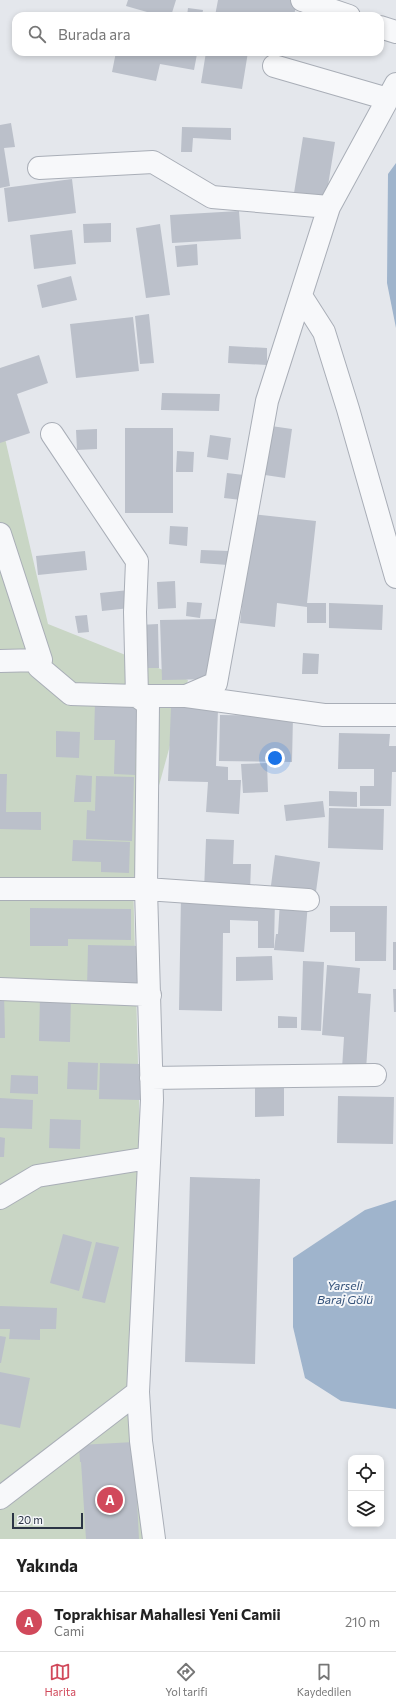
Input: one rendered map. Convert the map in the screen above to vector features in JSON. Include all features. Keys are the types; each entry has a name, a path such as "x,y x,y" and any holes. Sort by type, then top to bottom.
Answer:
{"street":[{"path":"302,0 337,12"},
{"path":"384,28 396,32"},
{"path":"186,696 216,683 267,401 330,207 392,91 274,66"},
{"path":"40,168 153,162 212,197 330,207"},
{"path":"301,296 324,332 348,409 396,578"},
{"path":"52,434 137,561 134,612 137,696"},
{"path":"0,534 41,660 40,667 71,694 186,696 324,715 396,715"},
{"path":"0,661 41,660"},
{"path":"137,696 148,704 146,889 152,1100 138,1392 141,1441 154,1539"},
{"path":"0,889 146,889 308,900"},
{"path":"0,989 150,995"},
{"path":"151,1078 375,1075"},
{"path":"0,1198 37,1176 149,1158"},
{"path":"0,1498 138,1392"}],"green space":[{"path":"0,417 48,624 188,680 133,880 151,1539 0,1539"}],"water":[{"path":"396,163 396,328 387,283 388,174"},
{"name":"Yarseli Baraj Gölü","path":"396,1200 396,1409 341,1401 305,1378 293,1327 293,1258 365,1210"}],"building":[{"path":"128,0 176,0 172,12 147,12 126,6"},
{"path":"218,0 297,0 295,12 216,12"},
{"path":"188,8 203,10 203,12 188,12"},
{"path":"115,56 197,56 194,70 160,64 156,81 112,72"},
{"path":"205,56 247,56 242,89 201,83"},
{"path":"11,123 15,147 4,148 10,186 0,188 0,125"},
{"path":"182,127 231,128 231,140 193,138 192,152 181,152"},
{"path":"303,137 335,142 326,198 294,193"},
{"path":"72,179 76,213 8,222 4,188"},
{"path":"239,211 241,239 172,243 170,215"},
{"path":"111,223 111,242 84,243 83,224"},
{"path":"160,224 170,295 146,298 136,228"},
{"path":"72,230 76,264 34,269 30,235"},
{"path":"197,244 198,265 177,267 175,246"},
{"path":"71,276 77,300 42,308 37,285"},
{"path":"149,314 154,363 140,364 135,316"},
{"path":"133,317 139,371 76,378 70,324"},
{"path":"229,346 267,348 267,365 228,363"},
{"path":"39,355 48,383 17,394 30,433 0,443 0,368"},
{"path":"162,393 220,394 219,411 161,410"},
{"path":"271,426 292,429 285,478 265,475"},
{"path":"125,428 173,428 173,513 125,513"},
{"path":"97,429 97,449 77,450 76,430"},
{"path":"210,435 231,438 228,460 207,457"},
{"path":"177,451 194,452 193,472 176,472"},
{"path":"227,473 244,475 241,500 224,498"},
{"path":"252,514 316,521 307,603 326,603 326,623 307,623 307,607 277,603 275,627 240,623"},
{"path":"170,526 188,527 187,546 169,544"},
{"path":"201,550 229,551 228,565 200,563"},
{"path":"85,551 87,570 38,575 36,556"},
{"path":"175,581 176,608 158,609 157,582"},
{"path":"129,590 130,608 102,611 100,593"},
{"path":"187,602 202,603 200,618 186,616"},
{"path":"329,603 383,605 382,630 329,628"},
{"path":"87,615 89,632 78,633 75,616"},
{"path":"216,619 217,679 162,680 160,620"},
{"path":"158,624 159,668 140,668 139,625"},
{"path":"303,653 319,654 318,674 302,674"},
{"path":"95,701 137,702 135,775 114,774 115,740 94,740"},
{"path":"171,707 218,709 216,766 228,767 228,780 241,780 239,814 206,812 208,782 168,781"},
{"path":"220,715 293,716 292,762 219,761"},
{"path":"56,731 80,732 79,758 56,757"},
{"path":"339,733 390,734 389,746 396,746 396,772 392,772 391,806 360,806 360,786 374,786 374,769 338,769"},
{"path":"267,763 268,792 243,793 241,764"},
{"path":"0,774 7,774 6,812 41,812 41,830 0,829"},
{"path":"76,775 92,776 91,802 74,802"},
{"path":"96,776 134,777 132,841 86,839 87,810 95,811"},
{"path":"329,791 357,792 357,807 329,806"},
{"path":"323,801 325,817 286,821 284,805"},
{"path":"329,808 384,809 383,850 328,848"},
{"path":"206,839 234,840 233,864 251,864 250,892 204,891"},
{"path":"73,840 130,842 129,873 101,872 101,862 72,861"},
{"path":"275,855 320,862 315,899 270,893"},
{"path":"181,895 275,898 274,948 258,948 258,921 230,920 230,933 223,933 222,1011 179,1010"},
{"path":"280,901 308,903 304,952 274,950 276,934 278,934"},
{"path":"330,906 387,906 386,961 355,961 355,932 330,932"},
{"path":"30,908 131,909 131,940 68,939 68,946 30,946"},
{"path":"393,942 396,942 396,970 393,970"},
{"path":"88,945 142,946 142,989 87,988"},
{"path":"272,956 273,980 236,981 236,957"},
{"path":"303,961 324,962 321,1031 301,1030"},
{"path":"327,965 360,968 358,993 371,994 366,1070 342,1069 344,1037 322,1035"},
{"path":"393,989 396,989 396,1012 394,1012"},
{"path":"0,992 4,992 5,1038 0,1038"},
{"path":"40,995 71,995 70,1042 39,1041"},
{"path":"278,1016 297,1017 297,1028 278,1028"},
{"path":"68,1062 98,1063 97,1090 67,1089"},
{"path":"100,1063 142,1064 141,1100 99,1099"},
{"path":"11,1075 38,1076 38,1094 10,1093"},
{"path":"255,1083 284,1083 284,1116 255,1117"},
{"path":"338,1096 394,1097 393,1144 337,1143"},
{"path":"0,1098 33,1100 32,1129 0,1128"},
{"path":"50,1119 81,1120 80,1149 49,1148"},
{"path":"0,1137 5,1138 4,1157 0,1157"},
{"path":"190,1177 260,1179 255,1364 185,1362"},
{"path":"63,1234 92,1242 79,1291 50,1283"},
{"path":"96,1242 119,1247 105,1303 82,1298"},
{"path":"0,1306 57,1308 56,1329 40,1329 40,1340 9,1339 10,1329 0,1329"},
{"path":"0,1336 6,1337 1,1363 0,1363"},
{"path":"0,1372 30,1378 20,1428 0,1424"},
{"path":"134,1442 139,1539 86,1539 79,1445"}],"place":[{"name":"Toprakhisar Mahallesi Yeni Camii","path":"110,1500"}]}
